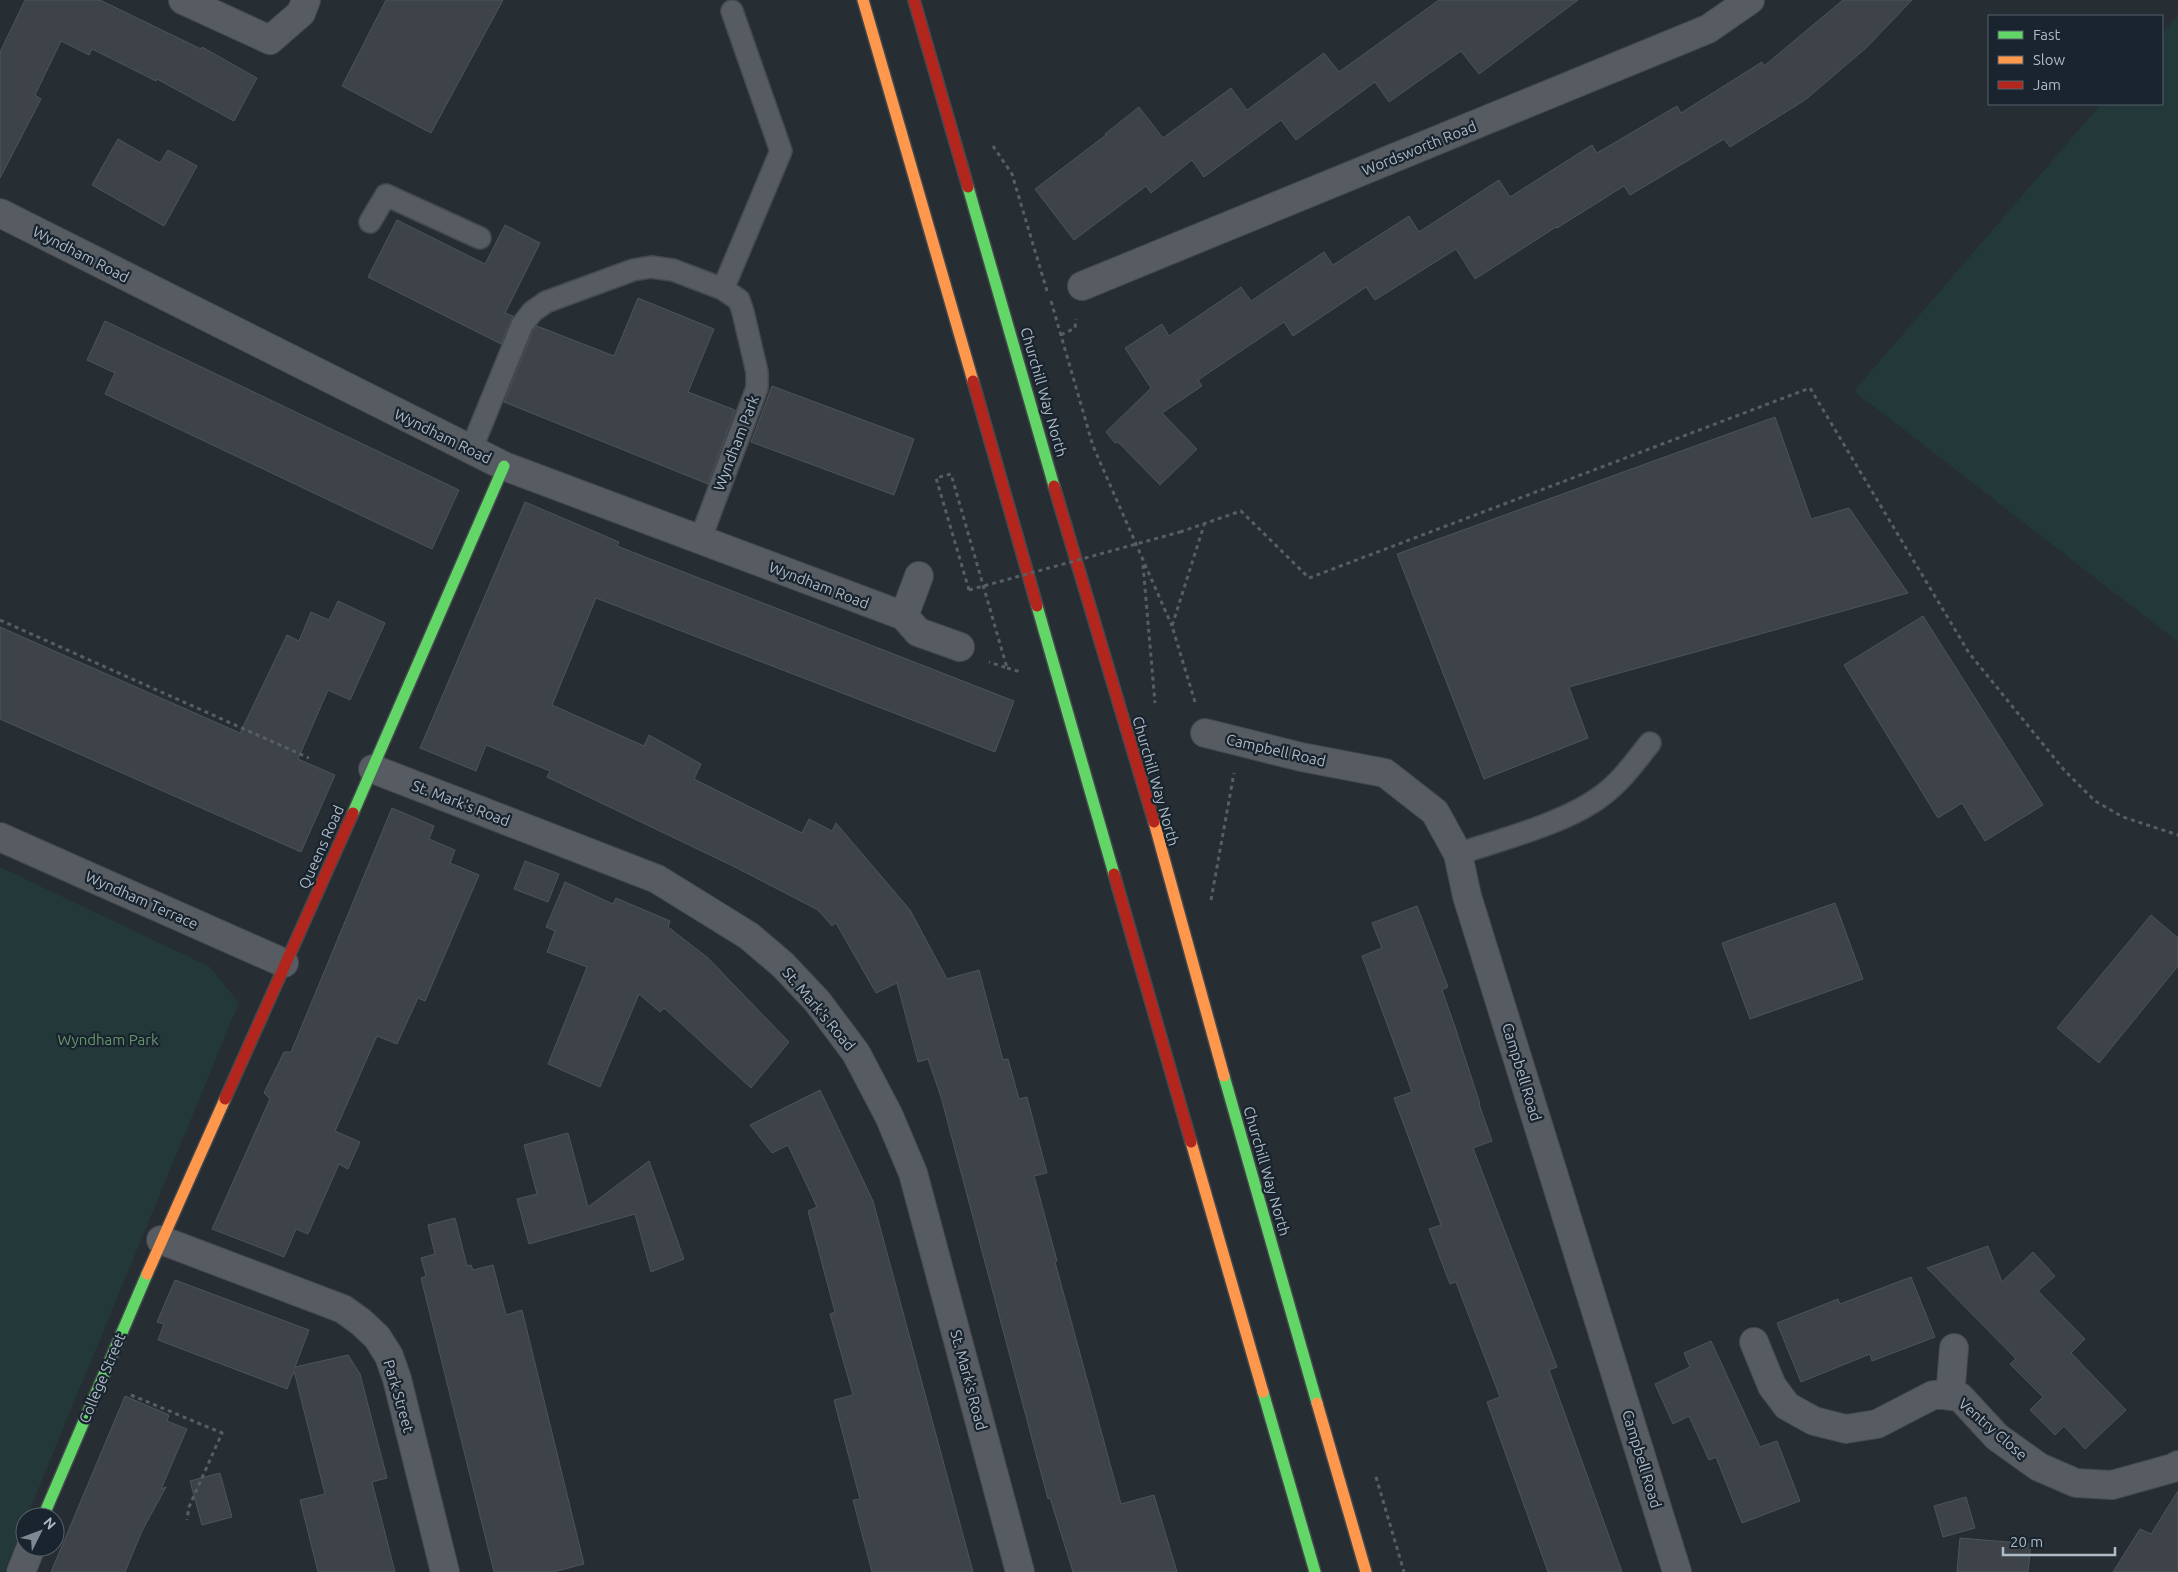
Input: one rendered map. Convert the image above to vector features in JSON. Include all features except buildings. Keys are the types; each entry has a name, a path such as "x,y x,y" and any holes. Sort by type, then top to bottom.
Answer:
{"main road":[{"path":"863,0 1315,1572"},
{"name":"Churchill Way North","path":"914,0 1113,688 1143,782 1201,996 1366,1572"},
{"name":"Queens Road","path":"161,1240 373,769 504,466"},
{"name":"College Street","path":"48,1507 161,1240"}],"street":[{"path":"183,0 270,40 301,13 306,0"},
{"name":"Wordsworth Road","path":"1082,286 1708,29 1750,0"},
{"name":"Wyndham Road","path":"0,213 504,466 904,616 918,632 960,648"},
{"path":"904,616 920,576"},
{"name":"Campbell Road","path":"1204,733 1301,757 1385,773 1435,812 1458,854 1470,906 1677,1572"},
{"name":"St. Mark's Road","path":"373,769 657,879 749,936 783,965 817,1001 856,1053 889,1116 913,1173 1020,1572"},
{"name":"Wyndham Terrace","path":"0,836 284,964"},
{"name":"Park Street","path":"161,1240 328,1302 362,1322 377,1337 389,1356 397,1379 445,1572"},
{"name":"Ventry Close","path":"1754,1342 1772,1386 1787,1406 1814,1421 1846,1429 1877,1424 1933,1395 1960,1397 1997,1437 2039,1467 2076,1483 2112,1485 2178,1465"},
{"name":"Ventry Close","path":"1950,1396 1954,1348"},
{"path":"21,1572 27,1557"}],"lane":[{"path":"723,289 781,151 732,11"},
{"path":"370,222 386,195 480,238"},
{"name":"Wyndham Park","path":"471,450 522,325 532,312 546,302 633,270 651,268 673,270 723,289 739,300 757,372 757,388 700,540"},
{"path":"1458,854 1559,819 1600,797 1623,776 1650,743"}],"path":[{"path":"991,143 1012,174 1093,446 1172,626 1204,733"},
{"path":"960,648 974,657 1007,668 951,474 936,478 969,590 1180,532 1241,511 1310,578 1810,388 1969,652 2064,770 2095,800 2116,813 2178,835"},
{"path":"1172,626 1204,524"},
{"path":"1143,560 1156,711"},
{"path":"0,620 309,758"},
{"path":"1210,903 1240,742"},
{"path":"100,1382 222,1433 189,1507 187,1520"}],"green space":[{"path":"2178,15 2178,642 1854,391 2100,105 2163,105 2163,33"},
{"name":"Wyndham Park","path":"0,867 210,967 239,1003 31,1507 15,1507 15,1545 4,1572 0,1572"}],"traffic: fast":[{"path":"968,187 1054,486"},
{"path":"353,813 504,466"},
{"path":"1037,606 1114,874"},
{"path":"1224,1076 1317,1403"},
{"path":"47,1507 147,1274"},
{"path":"1263,1392 1315,1572"}],"traffic: slow":[{"path":"863,0 973,381"},
{"path":"1154,822 1224,1076"},
{"path":"147,1274 225,1099"},
{"path":"1191,1142 1263,1392"},
{"path":"1317,1403 1366,1572"}],"traffic: jam":[{"path":"914,0 968,187"},
{"path":"973,381 1037,606"},
{"path":"1054,486 1154,822"},
{"path":"225,1099 353,813"},
{"path":"1114,874 1191,1142"}]}
